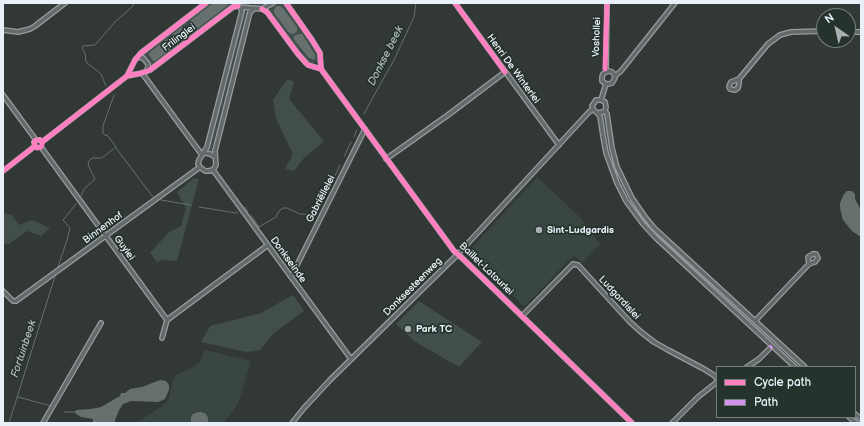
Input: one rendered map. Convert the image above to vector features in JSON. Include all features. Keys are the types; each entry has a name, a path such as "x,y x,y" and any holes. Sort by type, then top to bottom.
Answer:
{"street":[{"path":"3,30 18,32 30,29 65,3"},
{"name":"Frilinglei","path":"42,142 127,76 141,52 206,3"},
{"path":"235,3 242,11 207,146 198,162 200,167 205,171 213,170 216,164 214,151 250,12 254,9"},
{"path":"239,7 262,9 273,3"},
{"name":"Baillet-Latourlei","path":"286,3 320,53 321,69 454,252 458,254 632,423"},
{"name":"Henri De Winterlei","path":"455,3 559,144"},
{"name":"Voshollei","path":"606,72 607,3"},
{"path":"606,84 613,82 615,76 621,71 675,3"},
{"name":"Frilinglei","path":"127,76 144,73 154,68 234,8 239,7"},
{"name":"Baillet-Latourlei","path":"262,9 267,12 306,63 321,69"},
{"path":"739,79 768,44 780,35 800,31 816,31"},
{"path":"137,58 143,58 148,64 148,67 144,73 202,155"},
{"path":"606,72 611,71 615,76"},
{"path":"386,159 505,72"},
{"name":"Donksesteenweg","path":"292,423 304,408 351,359 458,254 593,109 592,106 594,103 597,100 601,100 606,84 602,81 602,77 606,72"},
{"path":"3,95 36,140 40,140 42,142 41,147 37,148 35,146"},
{"path":"601,100 606,104 605,111 607,114 609,135 614,159 621,176 632,198 654,228 804,366"},
{"path":"593,109 600,116 609,162 617,184 626,201 643,224 794,366"},
{"path":"598,113 605,111"},
{"name":"Gabriëllelei","path":"291,277 365,129"},
{"path":"3,171 35,146 34,142 36,140"},
{"name":"Guylei","path":"41,147 167,320"},
{"path":"202,155 206,153 215,157"},
{"name":"Binnenhof","path":"3,291 14,301 16,301 200,167"},
{"name":"Donkseinde","path":"213,170 351,359"},
{"path":"204,177 205,171"},
{"path":"626,201 632,198"},
{"path":"162,338 167,320 268,245"},
{"name":"Ludgardislei","path":"522,316 573,264 578,265 641,332 654,342 704,369 716,379"},
{"path":"755,321 808,264"},
{"path":"723,300 727,296"},
{"path":"43,423 101,323"},
{"path":"748,366 759,359 770,348"},
{"path":"672,423 716,381"}],"shaded area":[{"path":"208,3 231,3 232,5 153,66 151,65 144,56 144,52"},
{"path":"213,3 226,3 228,5 195,30 190,21"},
{"path":"278,3 284,3 310,40 319,54 319,60 317,62 312,64 308,62 268,11"},
{"path":"277,6 282,7 297,27 297,31 295,33 289,33 274,13 274,9"},
{"path":"244,11 249,12 213,150 210,152 208,149"},
{"path":"182,27 189,34 188,36 153,61 149,53"},
{"path":"302,34 308,43 315,55 314,60 309,58 295,41 294,36"},
{"path":"287,79 294,82 289,99 324,141 304,158 294,171 285,169 293,154 276,119 273,100"},
{"path":"606,115 607,133 612,156 629,198 626,198 620,187 609,157 602,117"},
{"name":"Sint-Ludgardis","path":"537,177 580,217 600,244 582,263 574,255 526,305 523,305 468,252"},
{"path":"194,178 199,179 177,261 163,260 157,262 150,253 169,232 181,226 186,208 177,192"},
{"path":"847,191 852,191 855,194 855,199 861,210 861,237 852,231 843,220 840,203"},
{"path":"629,201 632,201 645,219 724,295 724,297 722,297 650,230 642,221"},
{"path":"3,213 12,215 19,225 32,220 50,228 41,236 27,231 9,244 3,243"},
{"path":"293,295 304,311 274,333 260,350 246,352 201,342 210,326 261,313"},
{"path":"728,298 771,338 768,340 726,301"},
{"path":"419,301 482,342 459,367 414,341 396,324"},
{"path":"204,350 251,361 239,401 224,423 136,423 167,402 172,383 176,375 199,363"},
{"path":"160,380 166,381 169,385 169,390 165,399 158,402 131,401 123,404 114,423 92,423 93,419 81,417 75,413 76,410 101,407 120,396 121,393 125,393 130,389 142,387"},
{"path":"198,412 206,414 208,423 191,423 191,417 193,414"}],"waterway":[{"path":"106,86 101,74 86,62 85,53 82,48 83,46 95,45 115,22 132,7 134,3"},
{"path":"242,3 248,4"},
{"path":"253,5 265,3"},
{"name":"Donkse beek","path":"364,114 394,60 414,17 416,3"},
{"path":"81,196 84,189 95,179 88,165 89,161 92,158 102,158 116,147 108,136 103,133 103,126 114,95"},
{"name":"Donkse beek","path":"354,137 357,130"},
{"name":"Donkse beek","path":"344,157 351,142"},
{"name":"Donkse beek","path":"116,148 153,197"},
{"name":"Donkse beek","path":"333,180 340,165"},
{"name":"Donkse beek","path":"327,192 329,188"},
{"name":"Donkse beek","path":"161,200 191,205"},
{"name":"Donkse beek","path":"251,215 259,227 276,217 279,211 283,208 313,217 317,215 323,200"},
{"path":"57,270 70,228 63,220 76,204"},
{"name":"Donkse beek","path":"199,207 236,213 238,212"},
{"name":"Donkse beek","path":"245,207 248,212"},
{"name":"Fortuinbeek","path":"9,423 56,273"},
{"path":"18,397 51,406"},
{"path":"64,412 76,412"}],"cycle path":[{"path":"42,142 127,76 135,60 141,53 206,3"},
{"path":"286,3 320,53 321,69 454,251 632,423"},
{"path":"455,3 505,72"},
{"path":"605,69 607,3"},
{"path":"127,76 150,70 233,7 238,6"},
{"path":"262,9 267,12 306,63 321,69"},
{"path":"3,171 35,146 34,142 36,140 40,140 42,142 41,147 37,148 35,146"}],"place":[{"name":"Sint-Ludgardis","path":"539,230"},
{"name":"Park TC","path":"408,329"}]}
